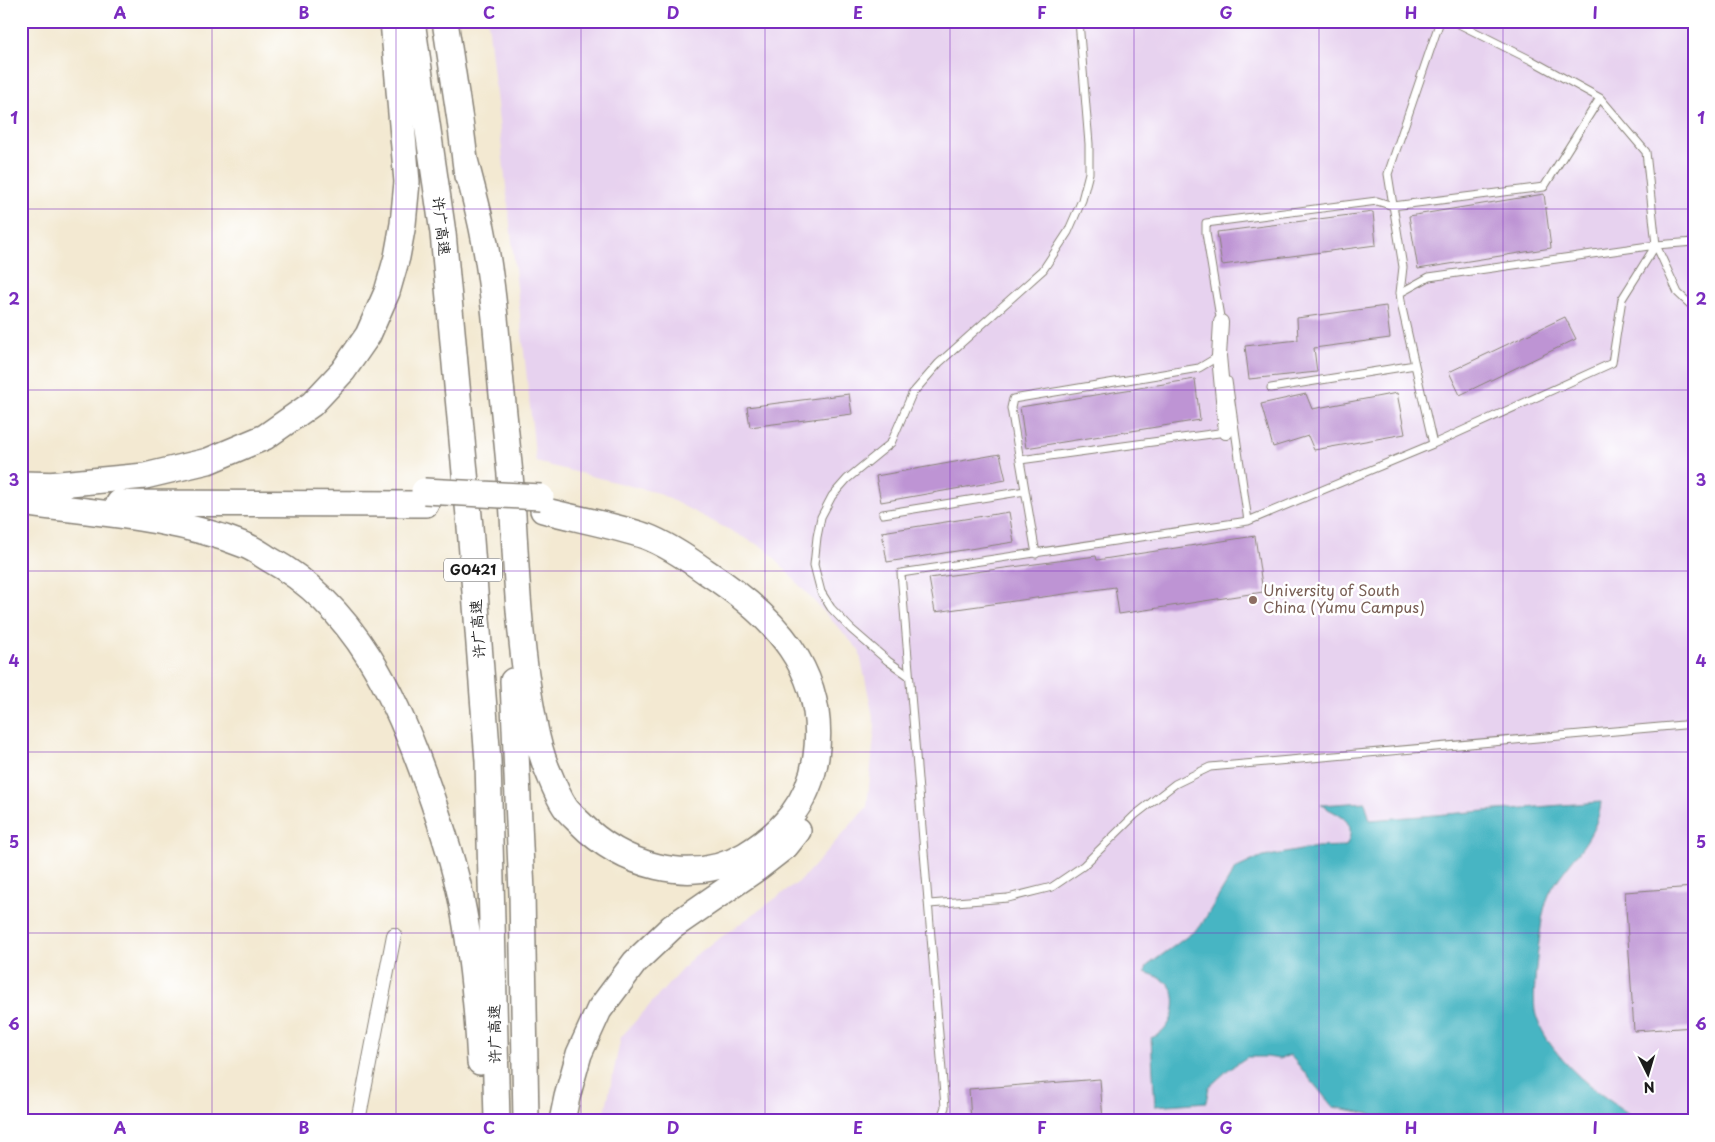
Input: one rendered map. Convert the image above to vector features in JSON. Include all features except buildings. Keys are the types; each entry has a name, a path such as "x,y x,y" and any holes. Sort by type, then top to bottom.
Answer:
{"highway":[{"path":"49,485 145,476 208,461 265,437 312,404 343,371 368,335 387,292 404,224 407,182 393,21"},
{"name":"许广高速","path":"412,21 443,233 471,537 488,761 497,1121"},
{"name":"许广高速","path":"445,21 465,160 492,404 510,604 522,893 526,1121"},
{"path":"465,160 482,229 496,322 511,482 521,644 534,728 548,772 566,808 592,836 620,854 649,865 681,871 714,868 744,856 772,836 794,814 808,787 816,759 818,725 813,692 802,664 774,626 733,589 688,559 646,537 542,504"},
{"path":"21,484 425,498 542,504 631,517 671,534 704,553 742,580 790,625 811,655 825,685 831,719 831,754 812,812 786,846 760,867 672,927 635,962 598,1010 578,1054 562,1121"},
{"path":"21,502 425,498"},
{"path":"21,502 179,524 245,545 289,570 325,600 356,637 382,677 417,757 442,826 461,898 476,1000 484,1121"}],"street":[{"path":"1221,322 1219,356 1226,432"},
{"path":"358,1121 394,935"}],"lane":[{"path":"909,676 888,661 851,629 831,608 821,592 814,564 821,517 832,496 847,479 892,443 912,394 939,363 1043,270 1068,232 1082,200 1089,173 1089,144 1080,21"},
{"path":"1433,444 1400,293 1403,267 1388,174 1440,21"},
{"path":"1453,21 1531,60 1600,98 1646,152 1656,245 1678,293 1694,308"},
{"path":"1248,521 1234,433 1221,322 1206,223 1377,201 1392,206 1544,187 1600,98"},
{"path":"1400,293 1430,277 1656,245 1694,242"},
{"path":"940,1121 945,1106 902,573 1248,521 1433,444 1612,363 1622,299 1656,245"},
{"path":"1036,554 1011,408 1013,399 1199,368 1219,356"},
{"path":"1271,388 1415,365"},
{"path":"1020,460 1226,432"},
{"path":"883,514 1025,491"},
{"path":"929,904 1008,898 1052,887 1083,866 1135,815 1175,784 1210,767 1694,724"}],"shaded area":[{"name":"University of South China (Yumu Campus)","path":"488,21 1694,21 1694,1121 603,1121 621,1037 693,957 800,881 867,807 875,726 859,650 766,549 658,493 536,462"}],"water":[{"path":"1365,802 1370,820 1601,802 1599,815 1589,837 1553,887 1546,901 1536,964 1534,1004 1539,1023 1549,1042 1568,1066 1590,1086 1640,1121 1409,1121 1333,1107 1290,1055 1280,1059 1247,1057 1229,1069 1209,1087 1206,1102 1155,1106 1151,1038 1161,1033 1167,1026 1173,1015 1174,996 1167,983 1145,972 1147,966 1200,927 1235,869 1258,858 1317,847 1346,846 1350,831 1346,820 1321,805"}],"place":[{"name":"University of South China (Yumu Campus)","path":"1253,600"}]}
